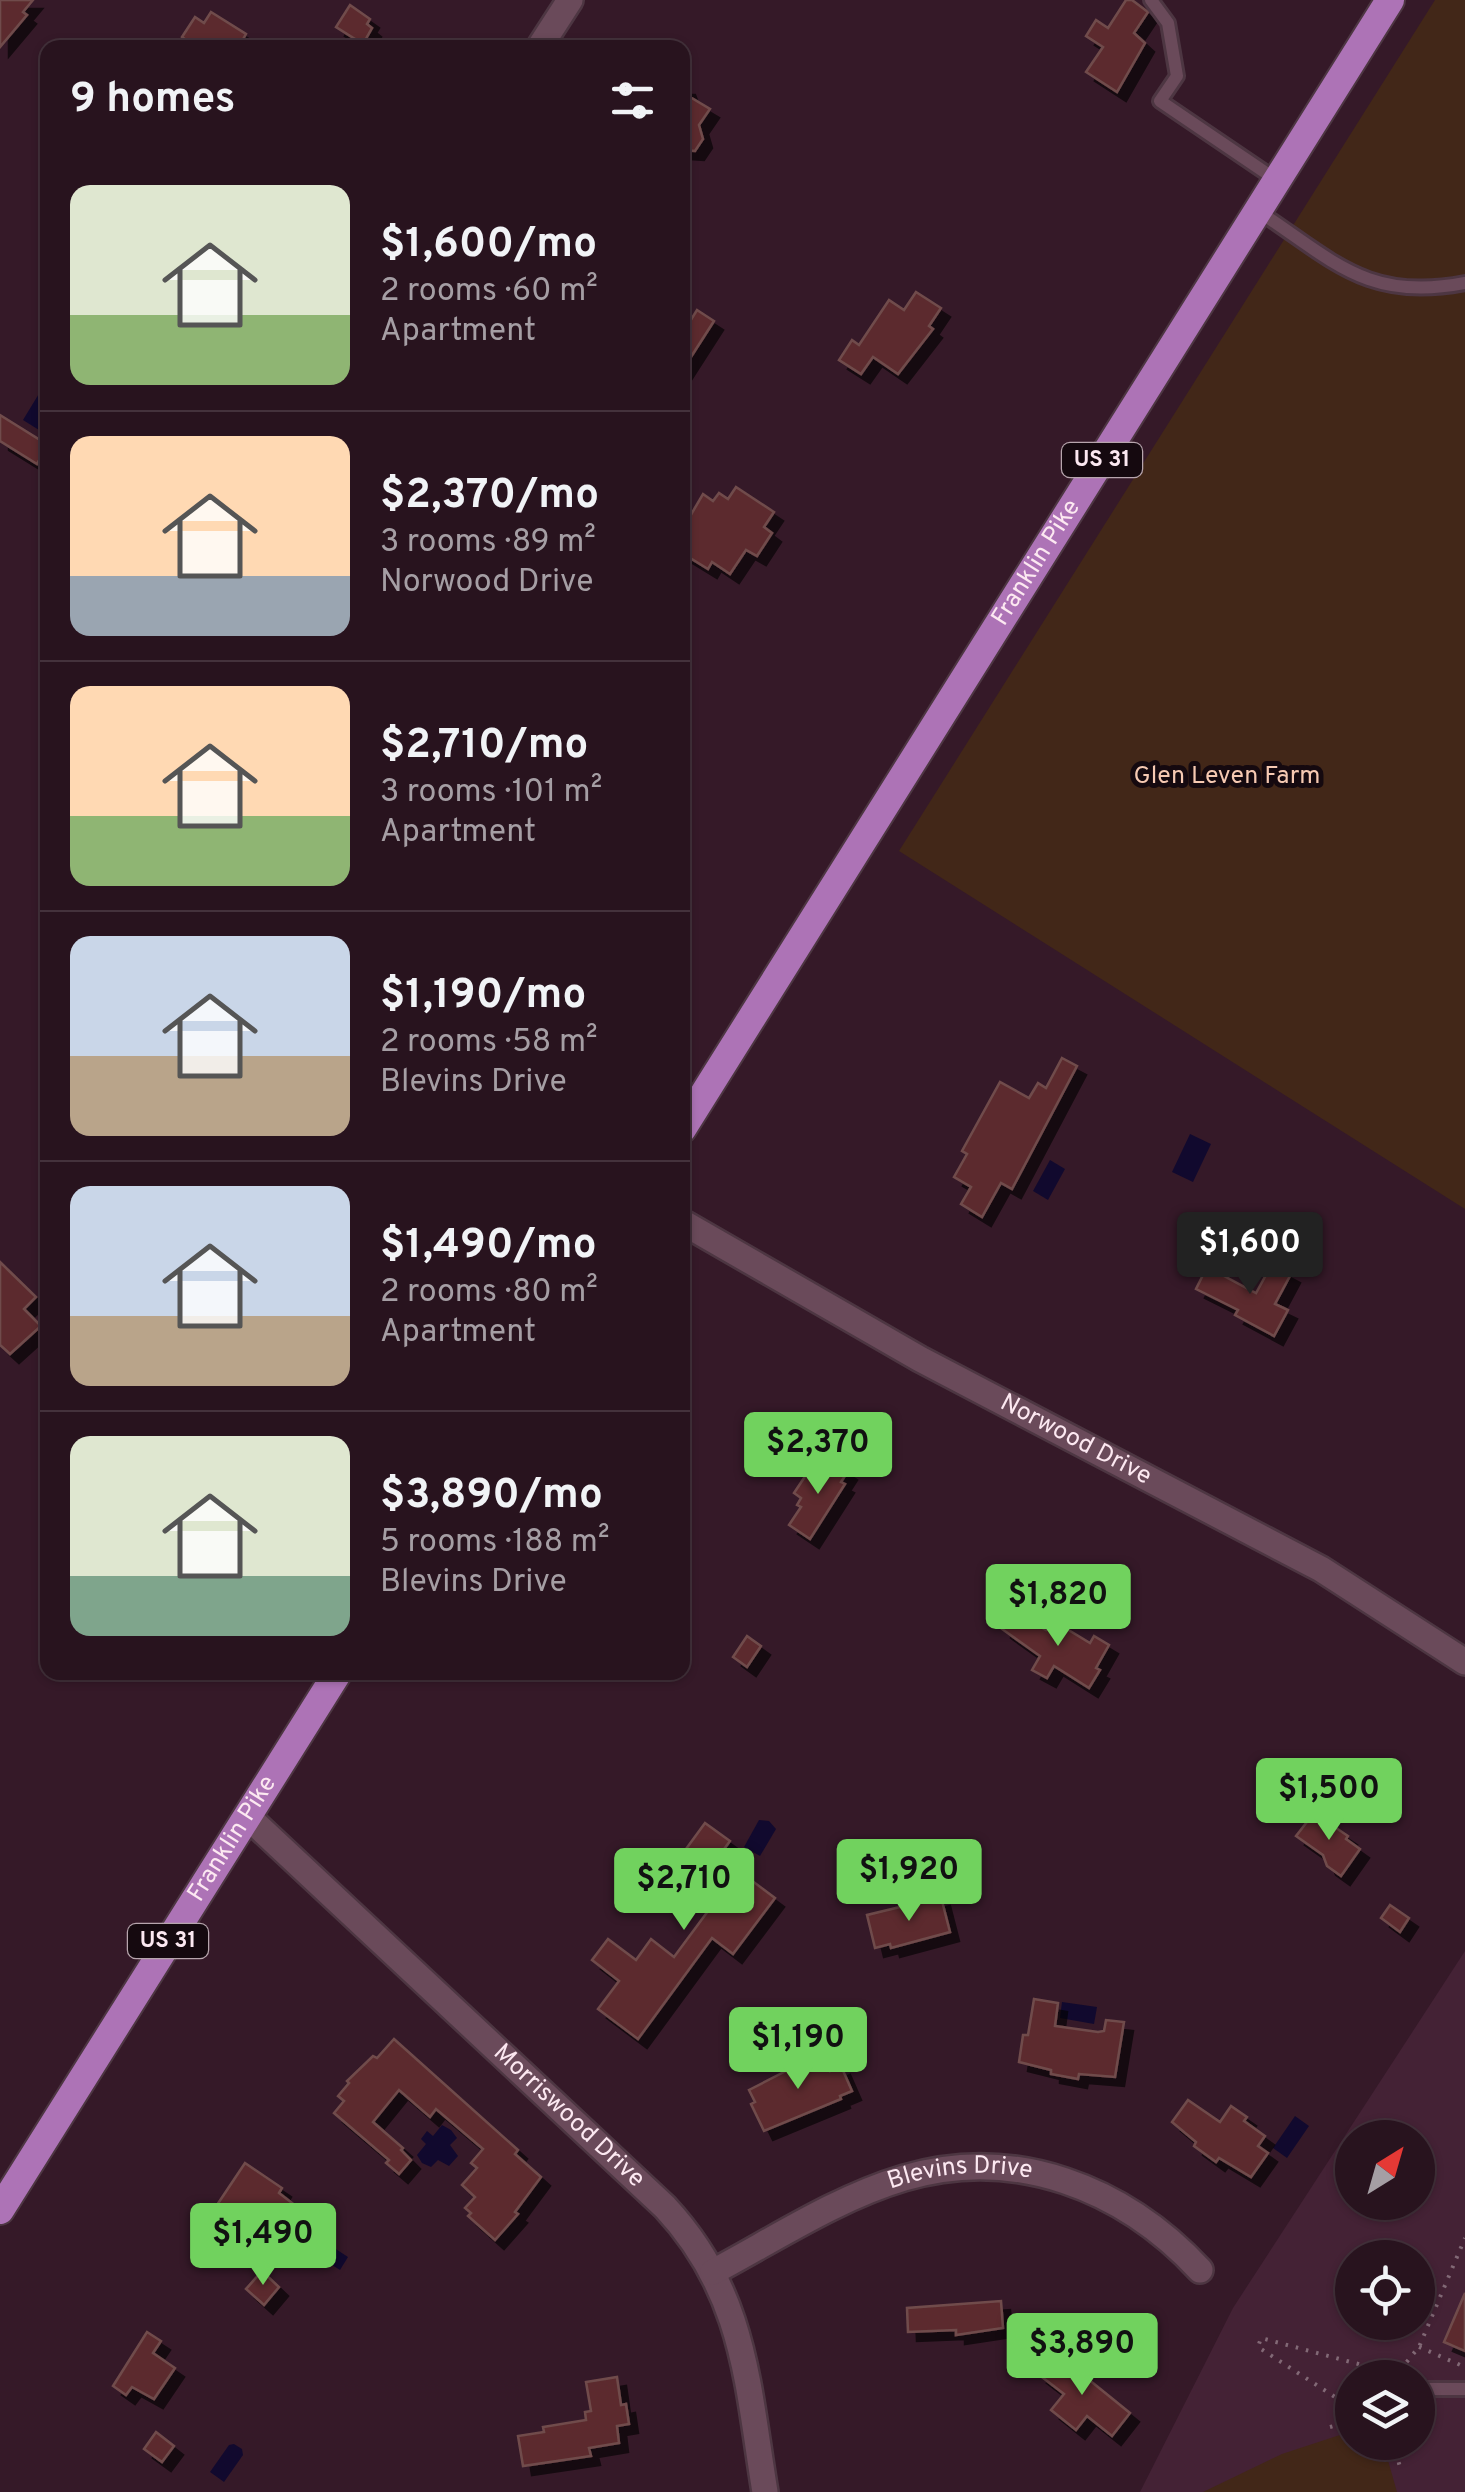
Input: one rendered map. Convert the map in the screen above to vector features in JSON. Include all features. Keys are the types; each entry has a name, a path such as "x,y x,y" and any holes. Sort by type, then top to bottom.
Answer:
{"main road":[{"name":"Franklin Pike","path":"690,1116 1390,0"},
{"name":"Franklin Pike","path":"0,2210 333,1680"}],"street":[{"path":"545,40 570,0"},
{"name":"Norwood Drive","path":"690,1227 920,1359 1322,1569 1465,1662"},
{"name":"Morriswood Drive","path":"247,1816 665,2207 689,2234 728,2301 740,2344 765,2492"},
{"name":"Blevins Drive","path":"714,2272 844,2202 893,2182 936,2171 990,2167 1053,2176 1097,2191 1142,2217 1200,2270"}],"lane":[{"path":"1151,0 1168,23 1177,76 1160,101 1278,180"},
{"path":"1258,212 1356,276 1376,283 1433,289 1465,282"},
{"path":"1435,2389 1465,2389"}],"path":[{"path":"1408,2360 1419,2347 1465,2238"},
{"path":"1335,2397 1258,2347 1260,2338 1342,2360"},
{"path":"1419,2347 1465,2367"},
{"path":"1330,2427 1335,2426"},
{"path":"1398,2460 1400,2466"}],"shaded area":[{"path":"40,392 40,428 23,420"},
{"path":"1190,1134 1211,1144 1193,1182 1172,1172"},
{"path":"1050,1160 1065,1169 1048,1200 1033,1191"},
{"path":"759,1820 769,1821 776,1829 760,1856 744,1847"},
{"path":"1465,1951 1465,2492 1140,2492 1233,2308 1335,2151 1335,2220 1435,2220 1435,2120 1355,2120"},
{"path":"1062,2002 1097,2007 1094,2024 1060,2018"},
{"path":"1295,2116 1309,2126 1287,2158 1273,2148"},
{"path":"442,2125 457,2138 450,2145 458,2156 449,2166 438,2160 431,2167 417,2155 426,2144 421,2139 427,2131 433,2136"},
{"path":"319,2238 348,2257 340,2270 310,2251"},
{"path":"229,2445 242,2449 243,2455 224,2482 210,2472"}],"green space":[{"name":"Glen Leven Farm","path":"1435,0 1465,0 1465,1209 899,851"},
{"path":"1335,2437 1335,2460 1388,2460 1397,2492 1203,2492 1282,2454"}],"building":[{"path":"0,0 33,0 23,12 27,15 0,47"},
{"path":"1126,0 1148,12 1134,33 1145,43 1117,92 1086,72 1103,47 1086,36 1096,20 1108,28"},
{"path":"350,5 370,19 367,24 372,28 365,40 357,40 336,27"},
{"path":"211,12 246,34 243,40 182,37 195,17 204,23"},
{"path":"690,97 710,109 699,125 703,139 695,151 690,151"},
{"path":"916,292 941,308 929,326 933,329 898,374 873,357 861,374 839,360 852,340 859,345 889,300 904,310"},
{"path":"697,310 714,321 690,358 690,321"},
{"path":"0,415 40,440 40,459 37,464 0,441"},
{"path":"736,487 774,512 764,527 772,533 757,556 746,550 730,574 712,562 708,569 690,558 690,516 703,494 713,501 719,493 728,499"},
{"path":"1062,1058 1077,1066 1012,1189 1001,1183 982,1217 961,1204 971,1187 954,1177 967,1154 962,1151 1000,1082 1029,1098 1038,1083 1046,1088"},
{"path":"0,1262 36,1297 24,1309 40,1327 10,1354 0,1345"},
{"path":"1272,1264 1291,1274 1275,1304 1288,1310 1274,1336 1235,1315 1238,1310 1196,1289 1207,1267 1256,1293"},
{"path":"828,1458 848,1471 841,1482 845,1484 810,1539 789,1525 801,1507 797,1505 801,1498 794,1493 808,1472 815,1476"},
{"path":"1013,1610 1046,1630 1052,1620 1090,1643 1094,1636 1109,1645 1089,1688 1054,1666 1047,1678 1032,1670 1040,1656 1002,1629"},
{"path":"747,1636 761,1646 747,1667 733,1657"},
{"path":"1314,1813 1360,1849 1341,1876 1327,1866 1323,1855 1296,1836"},
{"path":"705,1823 730,1841 719,1856 775,1898 733,1954 712,1938 638,2039 598,2009 619,1981 592,1960 608,1939 636,1960 651,1939 674,1957 711,1907 667,1875"},
{"path":"941,1897 950,1932 891,1948 890,1944 875,1948 867,1915"},
{"path":"1390,1905 1409,1918 1400,1932 1381,1918"},
{"path":"1034,1999 1058,2003 1055,2026 1098,2032 1104,2031 1106,2020 1124,2022 1115,2077 1079,2074 1078,2079 1019,2062"},
{"path":"394,2039 518,2150 515,2154 541,2177 515,2212 518,2214 495,2240 468,2216 471,2213 465,2208 475,2197 462,2185 477,2168 471,2163 483,2149 436,2109 430,2117 399,2090 373,2122 411,2160 399,2174 386,2163 389,2160 334,2113 344,2101 338,2096 347,2081"},
{"path":"821,2053 830,2071 841,2066 852,2091 764,2131 749,2090"},
{"path":"1188,2100 1220,2122 1231,2106 1265,2136 1258,2146 1268,2153 1251,2177 1219,2158 1216,2162 1172,2122"},
{"path":"245,2163 282,2188 279,2193 309,2216 288,2249 277,2242 272,2250 213,2211"},
{"path":"262,2271 279,2287 264,2305 246,2289"},
{"path":"1465,2293 1465,2351 1444,2342"},
{"path":"1001,2301 1003,2328 956,2335 956,2330 908,2332 907,2308"},
{"path":"147,2332 161,2341 153,2353 175,2368 154,2399 132,2387 126,2395 113,2386"},
{"path":"1056,2353 1130,2413 1112,2436 1087,2416 1076,2430 1051,2410 1064,2394 1038,2374"},
{"path":"617,2377 621,2405 626,2404 629,2424 617,2426 619,2443 589,2448 591,2456 523,2466 518,2436 544,2432 543,2427 586,2420 585,2412 591,2411 586,2382"},
{"path":"156,2432 174,2446 162,2462 144,2449"}]}
